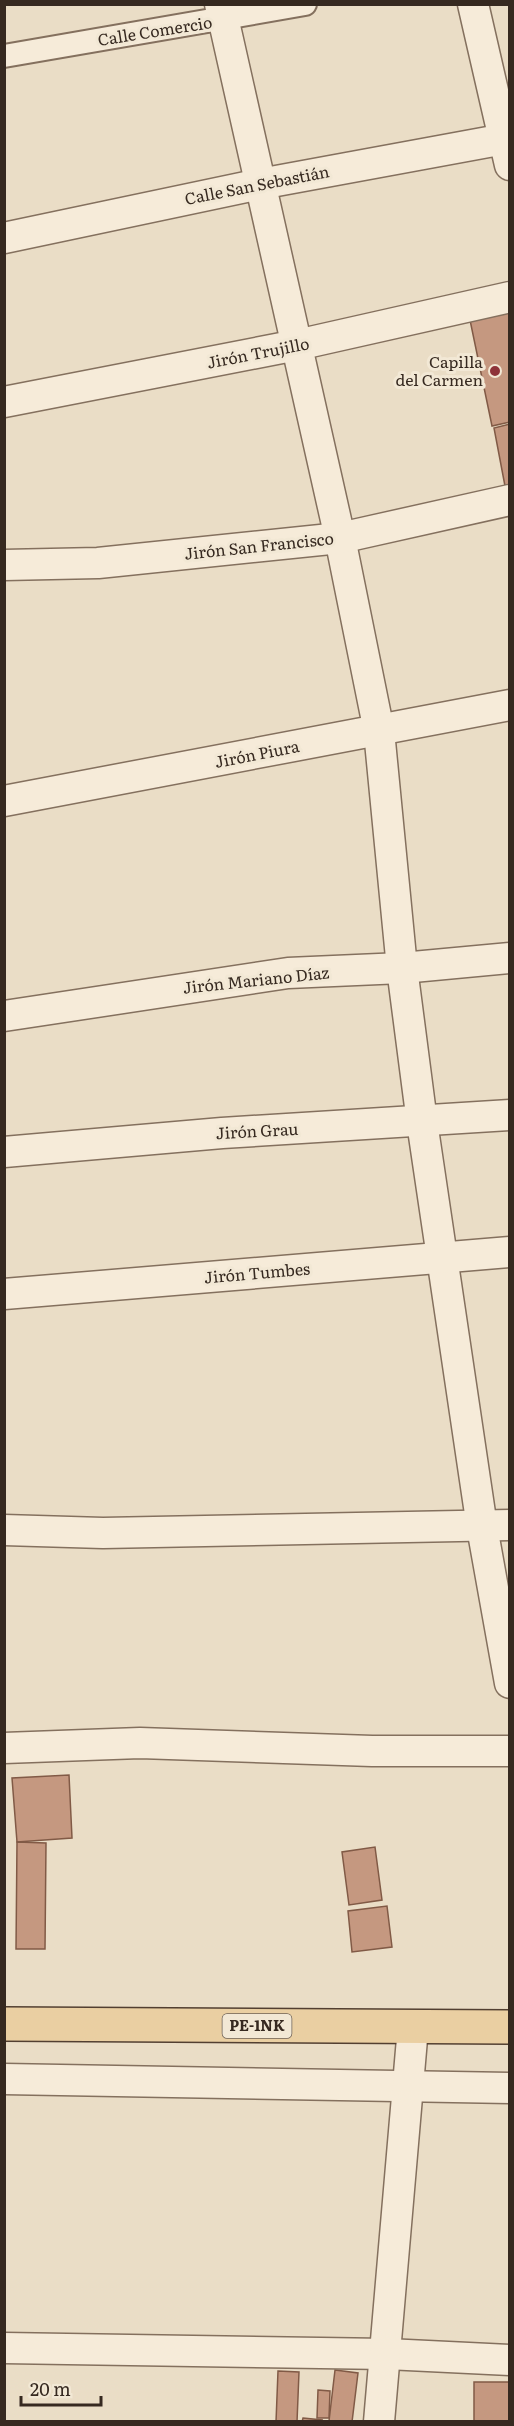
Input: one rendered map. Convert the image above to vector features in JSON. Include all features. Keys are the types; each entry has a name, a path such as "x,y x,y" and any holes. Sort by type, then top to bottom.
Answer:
{"main road":[{"name":"PE-1NK","path":"4,2024 510,2027"}],"street":[{"name":"Calle Comercio","path":"4,56 221,12 305,4"},
{"path":"474,4 508,147"},
{"path":"221,12 340,538 379,731 402,968 422,1122 443,1258 496,1526 510,1683"},
{"name":"Calle San Sebastián","path":"4,238 260,184 508,147"},
{"name":"Jirón Trujillo","path":"4,402 297,345 510,297"},
{"name":"Jirón San Francisco","path":"4,565 98,563 340,538 510,500"},
{"name":"Jirón Piura","path":"4,801 510,705"},
{"name":"Jirón Mariano Díaz","path":"4,1016 288,973 402,968 510,958"},
{"name":"Jirón Grau","path":"4,1152 222,1133 422,1122 510,1114"},
{"name":"Jirón Tumbes","path":"4,1294 510,1252"},
{"path":"4,1530 103,1533 496,1526"},
{"path":"4,1748 140,1743 372,1751 510,1751"},
{"path":"380,2421 413,2027"},
{"path":"4,2079 510,2088"},
{"path":"4,2348 387,2354 510,2361"}],"building":[{"name":"Capilla del Carmen","path":"510,311 510,422 492,426 470,320"},
{"path":"510,424 510,485 505,486 494,428"},
{"path":"69,1775 72,1838 17,1842 12,1778"},
{"path":"17,1842 46,1843 45,1949 16,1949"},
{"path":"375,1847 382,1900 349,1905 342,1852"},
{"path":"387,1906 392,1947 352,1952 348,1911"},
{"path":"335,2370 358,2373 352,2422 329,2421"},
{"path":"278,2371 299,2372 297,2422 276,2422"},
{"path":"474,2382 510,2382 510,2422 474,2422"},
{"path":"318,2390 330,2391 329,2418 317,2418"},
{"path":"303,2418 322,2420 321,2422 302,2422"}],"place":[{"name":"Capilla del Carmen","path":"495,371"}]}
